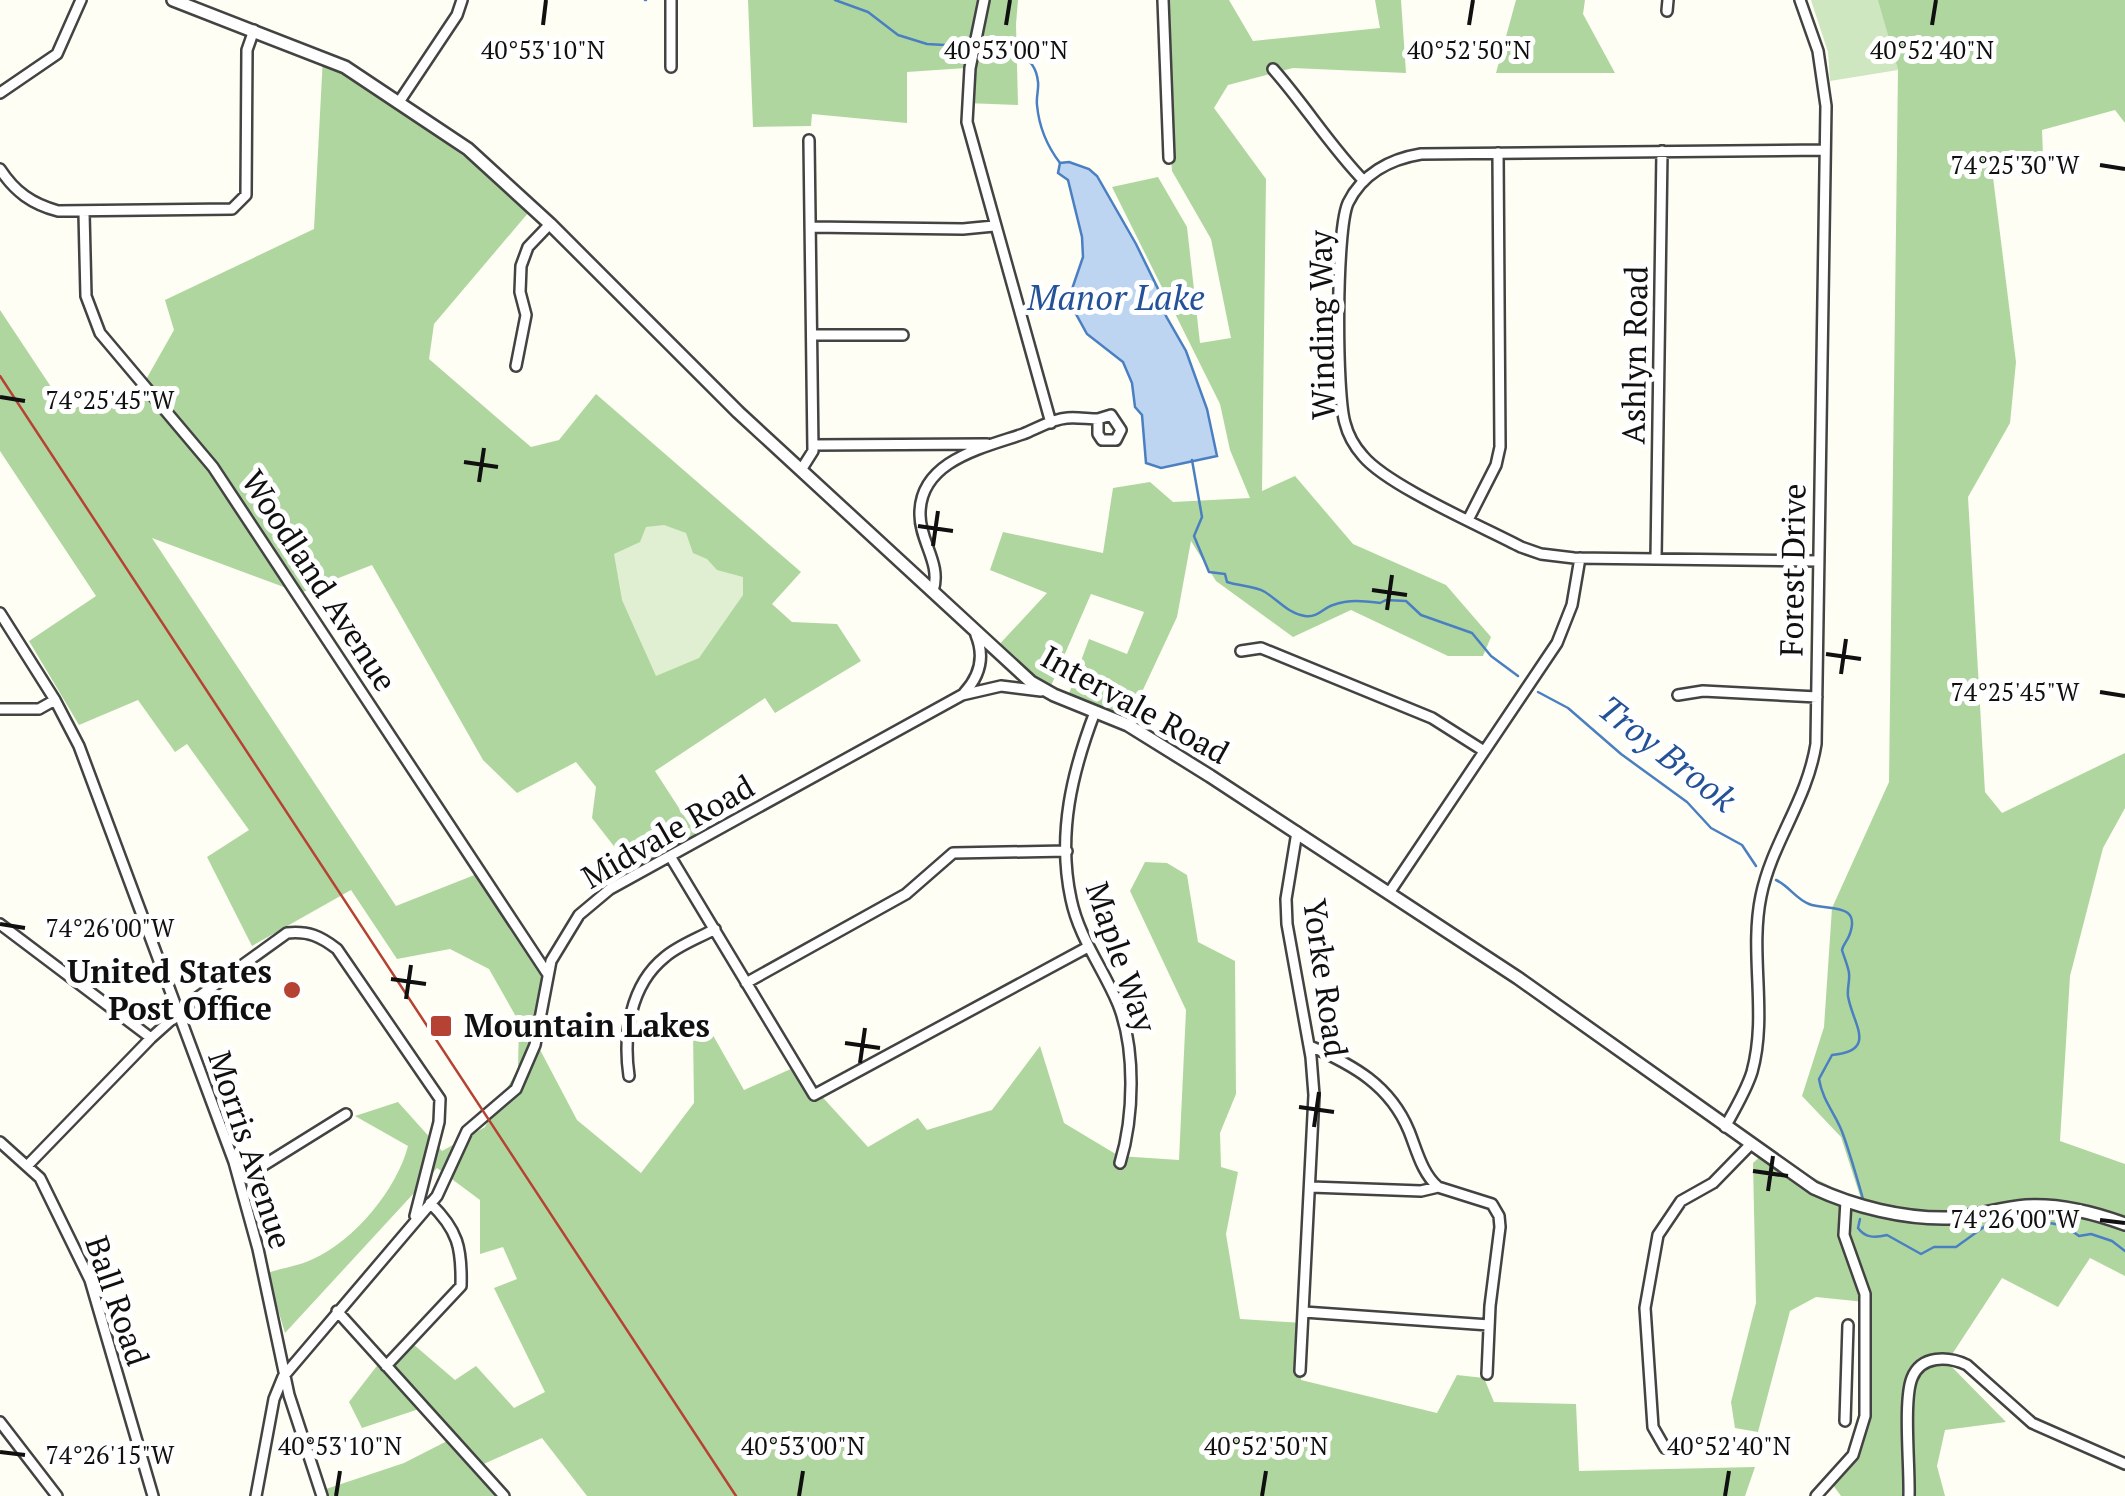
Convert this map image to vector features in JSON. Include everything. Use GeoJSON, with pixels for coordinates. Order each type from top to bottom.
{"type":"FeatureCollection","features":[{"type":"Feature","properties":{"kind":"street"},"geometry":{"type":"LineString","coordinates":[[0,93],[57,54],[81,0]]}},
{"type":"Feature","properties":{"kind":"street","name":"Intervale Road"},"geometry":{"type":"LineString","coordinates":[[173,0],[344,68],[468,149],[550,224],[642,319],[1014,668],[1054,696],[1152,739],[1296,832],[1518,978],[1814,1188],[1846,1201],[1932,1217],[2037,1206],[2097,1215],[2125,1224]]}},
{"type":"Feature","properties":{"kind":"street"},"geometry":{"type":"LineString","coordinates":[[399,102],[457,15],[462,0]]}},
{"type":"Feature","properties":{"kind":"street"},"geometry":{"type":"LineString","coordinates":[[671,0],[671,66]]}},
{"type":"Feature","properties":{"kind":"street"},"geometry":{"type":"LineString","coordinates":[[984,0],[968,81],[967,122],[1051,423]]}},
{"type":"Feature","properties":{"kind":"street"},"geometry":{"type":"LineString","coordinates":[[1163,0],[1169,158]]}},
{"type":"Feature","properties":{"kind":"street","name":"Forest Drive"},"geometry":{"type":"LineString","coordinates":[[1725,1127],[1752,1072],[1759,1030],[1760,901],[1769,868],[1808,784],[1816,744],[1825,150],[1823,79],[1800,0]]}},
{"type":"Feature","properties":{"kind":"street"},"geometry":{"type":"LineString","coordinates":[[0,169],[30,202],[58,212],[225,210],[243,201],[248,182],[246,50],[254,30]]}},
{"type":"Feature","properties":{"kind":"street"},"geometry":{"type":"LineString","coordinates":[[1273,69],[1303,103],[1337,153],[1364,181],[1382,166],[1407,156],[1825,150]]}},
{"type":"Feature","properties":{"kind":"street"},"geometry":{"type":"LineString","coordinates":[[801,470],[813,451],[809,140]]}},
{"type":"Feature","properties":{"kind":"street","name":"Ashlyn Road"},"geometry":{"type":"LineString","coordinates":[[1656,559],[1662,152]]}},
{"type":"Feature","properties":{"kind":"street"},"geometry":{"type":"LineString","coordinates":[[1468,520],[1496,465],[1500,447],[1498,153]]}},
{"type":"Feature","properties":{"kind":"street","name":"Winding Way"},"geometry":{"type":"LineString","coordinates":[[1364,181],[1350,200],[1340,233],[1345,422],[1356,447],[1380,472],[1521,548],[1550,556],[1819,561]]}},
{"type":"Feature","properties":{"kind":"street","name":"Woodland Avenue"},"geometry":{"type":"LineString","coordinates":[[84,213],[86,296],[100,334],[213,466],[547,973]]}},
{"type":"Feature","properties":{"kind":"street"},"geometry":{"type":"LineString","coordinates":[[516,366],[526,315],[520,292],[521,266],[528,247],[550,224]]}},
{"type":"Feature","properties":{"kind":"street"},"geometry":{"type":"LineString","coordinates":[[810,227],[994,226]]}},
{"type":"Feature","properties":{"kind":"street"},"geometry":{"type":"LineString","coordinates":[[812,334],[903,335]]}},
{"type":"Feature","properties":{"kind":"street"},"geometry":{"type":"LineString","coordinates":[[933,591],[934,564],[921,525],[924,492],[945,466],[1064,418],[1098,419]]}},
{"type":"Feature","properties":{"kind":"street"},"geometry":{"type":"LineString","coordinates":[[813,445],[995,444]]}},
{"type":"Feature","properties":{"kind":"street"},"geometry":{"type":"LineString","coordinates":[[1389,893],[1566,624],[1580,558]]}},
{"type":"Feature","properties":{"kind":"street","name":"Morris Avenue"},"geometry":{"type":"LineString","coordinates":[[0,613],[54,700],[86,763],[240,1180],[284,1375],[322,1496]]}},
{"type":"Feature","properties":{"kind":"street"},"geometry":{"type":"LineString","coordinates":[[962,695],[976,680],[979,670],[981,646],[973,629]]}},
{"type":"Feature","properties":{"kind":"street"},"geometry":{"type":"LineString","coordinates":[[1241,651],[1261,648],[1432,718],[1484,752]]}},
{"type":"Feature","properties":{"kind":"street","name":"Midvale Road"},"geometry":{"type":"LineString","coordinates":[[256,1496],[274,1399],[284,1375],[430,1204],[467,1131],[507,1099],[523,1076],[535,1044],[547,973],[567,932],[588,906],[610,889],[962,695],[987,687],[1014,686],[1054,696]]}},
{"type":"Feature","properties":{"kind":"street"},"geometry":{"type":"LineString","coordinates":[[1678,695],[1703,690],[1817,697]]}},
{"type":"Feature","properties":{"kind":"street"},"geometry":{"type":"LineString","coordinates":[[0,709],[39,708],[54,700]]}},
{"type":"Feature","properties":{"kind":"street","name":"Maple Way"},"geometry":{"type":"LineString","coordinates":[[1096,712],[1072,780],[1067,851],[1070,896],[1088,947],[1124,1020],[1129,1074],[1127,1140],[1120,1162]]}},
{"type":"Feature","properties":{"kind":"street","name":"Yorke Road"},"geometry":{"type":"LineString","coordinates":[[1296,832],[1286,899],[1287,924],[1310,1046],[1314,1095],[1300,1371]]}},
{"type":"Feature","properties":{"kind":"street"},"geometry":{"type":"LineString","coordinates":[[746,983],[906,894],[953,853],[1067,851]]}},
{"type":"Feature","properties":{"kind":"street"},"geometry":{"type":"LineString","coordinates":[[670,856],[814,1094],[1088,947]]}},
{"type":"Feature","properties":{"kind":"street"},"geometry":{"type":"LineString","coordinates":[[0,924],[151,1038]]}},
{"type":"Feature","properties":{"kind":"street"},"geometry":{"type":"LineString","coordinates":[[629,1076],[627,1033],[644,985],[665,956],[715,930]]}},
{"type":"Feature","properties":{"kind":"street"},"geometry":{"type":"LineString","coordinates":[[27,1166],[179,1014],[287,934],[303,932],[338,949],[442,1105],[414,1220]]}},
{"type":"Feature","properties":{"kind":"street"},"geometry":{"type":"LineString","coordinates":[[1310,1046],[1348,1062],[1379,1085],[1398,1108],[1426,1174],[1438,1187]]}},
{"type":"Feature","properties":{"kind":"street"},"geometry":{"type":"LineString","coordinates":[[240,1180],[346,1114]]}},
{"type":"Feature","properties":{"kind":"street","name":"Ball Road"},"geometry":{"type":"LineString","coordinates":[[0,1142],[40,1178],[90,1280],[153,1496]]}},
{"type":"Feature","properties":{"kind":"street"},"geometry":{"type":"LineString","coordinates":[[1666,1448],[1653,1428],[1645,1308],[1658,1235],[1680,1202],[1714,1183],[1750,1145]]}},
{"type":"Feature","properties":{"kind":"street"},"geometry":{"type":"LineString","coordinates":[[1311,1187],[1421,1191],[1438,1187],[1488,1202],[1496,1210],[1500,1226],[1487,1374]]}},
{"type":"Feature","properties":{"kind":"street"},"geometry":{"type":"LineString","coordinates":[[1816,1496],[1853,1455],[1864,1416],[1865,1294],[1844,1234],[1846,1201]]}},
{"type":"Feature","properties":{"kind":"street"},"geometry":{"type":"LineString","coordinates":[[386,1366],[460,1286],[462,1256],[449,1222],[430,1204]]}},
{"type":"Feature","properties":{"kind":"street"},"geometry":{"type":"LineString","coordinates":[[337,1311],[504,1496]]}},
{"type":"Feature","properties":{"kind":"street"},"geometry":{"type":"LineString","coordinates":[[1304,1312],[1489,1325]]}},
{"type":"Feature","properties":{"kind":"street"},"geometry":{"type":"LineString","coordinates":[[1846,1421],[1848,1325]]}},
{"type":"Feature","properties":{"kind":"street"},"geometry":{"type":"LineString","coordinates":[[1910,1496],[1911,1382],[1922,1365],[1941,1358],[1966,1365],[2032,1423],[2125,1464]]}},
{"type":"Feature","properties":{"kind":"street"},"geometry":{"type":"LineString","coordinates":[[1848,1388],[1865,1388]]}},
{"type":"Feature","properties":{"kind":"street"},"geometry":{"type":"LineString","coordinates":[[0,1422],[58,1496]]}},
{"type":"Feature","properties":{"kind":"green space"},"geometry":{"type":"Polygon","coordinates":[[[748,0],[1018,0],[1018,105],[965,103],[966,68],[907,72],[907,123],[812,114],[811,126],[753,127],[748,0]]]}},
{"type":"Feature","properties":{"kind":"green space"},"geometry":{"type":"Polygon","coordinates":[[[1160,0],[1229,0],[1253,41],[1380,28],[1375,0],[1401,0],[1406,73],[1293,68],[1228,85],[1214,108],[1266,179],[1262,491],[1295,476],[1353,544],[1446,585],[1491,637],[1483,656],[1448,656],[1351,610],[1293,637],[1216,581],[1191,541],[1177,617],[1127,724],[1067,699],[1089,639],[1127,654],[1144,612],[1091,594],[1050,688],[995,649],[1047,593],[990,570],[1003,532],[1103,553],[1113,488],[1150,482],[1173,502],[1250,498],[1230,450],[1220,404],[1112,187],[1158,177],[1187,227],[1200,343],[1231,338],[1211,239],[1172,171],[1160,0]]]}},
{"type":"Feature","properties":{"kind":"green space"},"geometry":{"type":"Polygon","coordinates":[[[1516,0],[1585,0],[1583,14],[1615,73],[1496,73],[1516,0]]]}},
{"type":"Feature","properties":{"kind":"green space"},"geometry":{"type":"Polygon","coordinates":[[[1811,0],[1879,0],[1898,70],[1830,81],[1828,52],[1811,0]]]}},
{"type":"Feature","properties":{"kind":"green space"},"geometry":{"type":"Polygon","coordinates":[[[1878,0],[2125,0],[2125,123],[2115,110],[2042,130],[2043,156],[1991,161],[2016,362],[2010,423],[1968,497],[1985,792],[2002,813],[2125,753],[2125,808],[2103,848],[2070,976],[2060,1141],[2125,1164],[2125,1276],[2090,1258],[2058,1307],[2002,1278],[1947,1362],[2006,1422],[1945,1430],[1937,1466],[1945,1496],[1841,1496],[1830,1481],[1860,1438],[1865,1302],[1816,1297],[1790,1311],[1758,1432],[1735,1428],[1731,1402],[1756,1303],[1753,1163],[1764,1153],[1862,1202],[1841,1137],[1802,1096],[1824,1027],[1832,908],[1889,782],[1898,70],[1878,0]]]}},
{"type":"Feature","properties":{"kind":"green space"},"geometry":{"type":"Polygon","coordinates":[[[323,56],[534,206],[434,324],[429,359],[531,447],[559,440],[596,394],[801,572],[772,604],[792,622],[837,624],[861,661],[775,713],[765,698],[655,771],[699,839],[634,872],[592,818],[596,787],[576,762],[517,793],[483,760],[372,565],[300,593],[152,538],[396,906],[482,872],[547,968],[537,1044],[577,1120],[641,1173],[694,1103],[693,1031],[706,1023],[744,1090],[795,1067],[868,1147],[918,1118],[927,1130],[992,1110],[1040,1046],[1064,1123],[1119,1156],[1179,1160],[1186,1010],[1130,891],[1145,862],[1167,863],[1187,875],[1198,942],[1235,961],[1236,1094],[1220,1133],[1221,1167],[1238,1172],[1226,1234],[1240,1319],[1304,1323],[1301,1380],[1437,1413],[1457,1375],[1484,1378],[1494,1402],[1576,1404],[1579,1471],[1755,1467],[1745,1496],[587,1496],[542,1438],[479,1466],[504,1496],[322,1496],[320,1491],[404,1463],[453,1438],[425,1407],[362,1428],[349,1402],[383,1358],[391,1366],[413,1344],[455,1380],[476,1366],[514,1408],[545,1392],[494,1288],[517,1279],[503,1247],[480,1254],[480,1200],[437,1168],[285,1333],[267,1273],[308,1261],[344,1240],[372,1212],[394,1179],[408,1146],[355,1116],[398,1102],[442,1151],[485,1127],[518,1069],[519,1022],[489,969],[450,949],[397,959],[351,890],[252,946],[207,857],[249,830],[187,744],[175,752],[138,700],[79,725],[29,641],[96,596],[0,451],[0,310],[67,411],[144,383],[174,330],[165,300],[314,229],[323,56]]]}},
{"type":"Feature","properties":{"kind":"green space"},"geometry":{"type":"Polygon","coordinates":[[[664,525],[686,533],[693,553],[707,559],[717,570],[743,577],[743,595],[699,658],[656,676],[622,600],[614,554],[640,542],[646,527],[664,525]]]}},
{"type":"Feature","properties":{"kind":"water","name":"Manor Lake"},"geometry":{"type":"Polygon","coordinates":[[[1069,162],[1097,176],[1136,244],[1161,295],[1166,316],[1186,351],[1207,409],[1217,456],[1161,468],[1146,463],[1142,415],[1135,407],[1132,383],[1123,362],[1087,334],[1076,314],[1072,289],[1083,257],[1082,237],[1068,180],[1058,173],[1060,163],[1069,162]]]}},
{"type":"Feature","properties":{"kind":"waterway","name":"Troy Brook"},"geometry":{"type":"LineString","coordinates":[[835,0],[868,12],[898,35],[927,44],[962,46]]}},
{"type":"Feature","properties":{"kind":"waterway","name":"Troy Brook"},"geometry":{"type":"LineString","coordinates":[[984,53],[1011,53],[1032,64],[1038,82],[1042,129],[1060,163]]}},
{"type":"Feature","properties":{"kind":"waterway","name":"Troy Brook"},"geometry":{"type":"LineString","coordinates":[[1192,460],[1202,517],[1194,536],[1209,572],[1225,574],[1227,582],[1261,590],[1305,616],[1345,602],[1406,601],[1421,615],[1472,633],[1491,656],[1518,676]]}},
{"type":"Feature","properties":{"kind":"waterway","name":"Troy Brook"},"geometry":{"type":"LineString","coordinates":[[1538,692],[1568,708],[1621,754],[1687,802],[1711,828],[1742,845],[1756,866]]}},
{"type":"Feature","properties":{"kind":"waterway","name":"Troy Brook"},"geometry":{"type":"LineString","coordinates":[[1776,880],[1804,902],[1841,909],[1851,917],[1852,925],[1842,950],[1859,1042],[1855,1048],[1832,1055],[1819,1079],[1844,1137],[1863,1199]]}},
{"type":"Feature","properties":{"kind":"waterway","name":"Troy Brook"},"geometry":{"type":"LineString","coordinates":[[1860,1219],[1858,1228],[1864,1234],[1887,1235],[1921,1254],[1934,1247],[1956,1247],[1988,1224],[2015,1226],[2040,1221],[2065,1226],[2079,1236],[2091,1234],[2112,1241],[2125,1251]]}},
{"type":"Feature","properties":{"kind":"railway"},"geometry":{"type":"LineString","coordinates":[[0,376],[736,1496]]}},
{"type":"Feature","properties":{"kind":"place","name":"United States Post Office"},"geometry":{"type":"Point","coordinates":[292,990]}},
{"type":"Feature","properties":{"kind":"place","name":"Mountain Lakes"},"geometry":{"type":"Point","coordinates":[441,1026]}}]}
